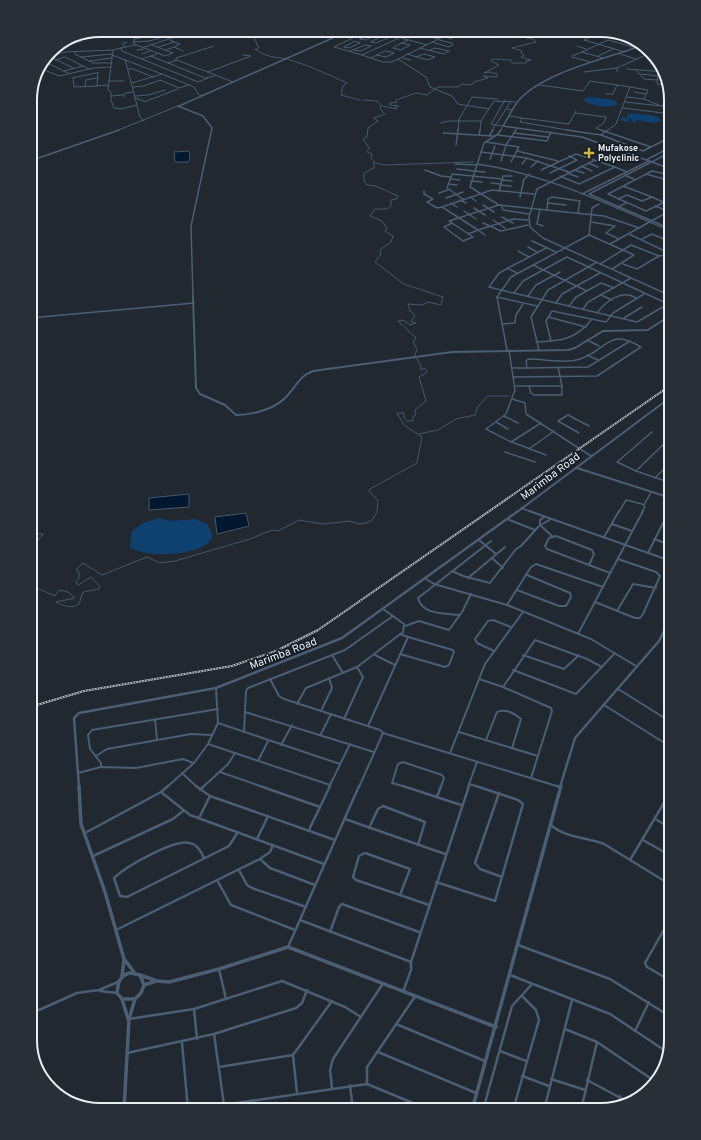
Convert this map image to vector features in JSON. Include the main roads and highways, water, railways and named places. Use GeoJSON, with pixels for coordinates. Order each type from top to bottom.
{"type":"FeatureCollection","features":[{"type":"Feature","properties":{"kind":"waterway"},"geometry":{"type":"LineString","coordinates":[[254,37],[259,48],[255,49],[259,52],[302,64],[347,83],[343,86],[341,95],[360,100]]}},
{"type":"Feature","properties":{"kind":"waterway"},"geometry":{"type":"LineString","coordinates":[[382,106],[397,109],[395,107],[399,106],[390,105],[390,103],[397,102],[396,100],[416,93],[427,95],[438,87],[458,87],[461,84],[472,85],[474,82],[488,78],[483,76],[497,77],[497,74],[490,72],[484,73],[499,65],[491,61],[492,59],[511,60],[512,63],[527,63],[526,61],[531,60],[521,57],[524,55],[521,53],[522,51],[512,48],[536,42],[533,39],[526,38],[528,37]]}},
{"type":"Feature","properties":{"kind":"waterway"},"geometry":{"type":"LineString","coordinates":[[37,589],[55,596],[59,590],[68,592],[75,598],[56,602],[70,607],[79,604],[83,592],[99,589],[100,587],[91,577],[78,585],[76,582],[79,578],[79,572],[76,570],[83,563],[102,575],[147,557],[160,563],[175,561],[250,539],[272,530],[278,531],[299,520],[323,524],[350,521],[359,524],[366,523],[372,520],[377,512],[378,501],[369,491],[370,489],[417,463],[422,437],[404,425],[397,413],[404,413],[404,418],[407,421],[413,421],[413,417],[416,414],[415,410],[426,401],[419,377],[427,372],[426,369],[420,369],[421,367],[415,355],[417,349],[413,342],[416,338],[398,321],[404,320],[410,325],[416,323],[411,322],[415,315],[410,311],[408,304],[422,305],[428,302],[441,305],[443,297],[404,284],[375,262],[381,254],[380,250],[391,242],[393,236],[385,231],[387,228],[382,221],[370,216],[375,209],[387,209],[391,206],[391,200],[397,199],[398,196],[376,186],[367,185],[364,181],[364,173],[374,168],[374,161],[371,158],[372,154],[367,152],[369,148],[363,139],[367,137],[368,128],[378,121],[374,118],[385,114],[380,109],[381,106],[377,101],[363,100]]}},
{"type":"Feature","properties":{"kind":"waterway"},"geometry":{"type":"LineString","coordinates":[[375,163],[384,165],[474,162]]}},
{"type":"Feature","properties":{"kind":"waterway"},"geometry":{"type":"LineString","coordinates":[[419,434],[438,430],[456,419],[475,415],[477,408],[487,396],[509,396]]}},
{"type":"Feature","properties":{"kind":"waterway"},"geometry":{"type":"LineString","coordinates":[[37,533],[43,534],[37,542]]}},
{"type":"Feature","properties":{"kind":"railway"},"geometry":{"type":"LineString","coordinates":[[37,705],[84,691],[232,666],[276,651],[318,630],[664,390]]}},
{"type":"Feature","properties":{"kind":"place","name":"Mufakose Polyclinic"},"geometry":{"type":"Point","coordinates":[589,153]}}]}
